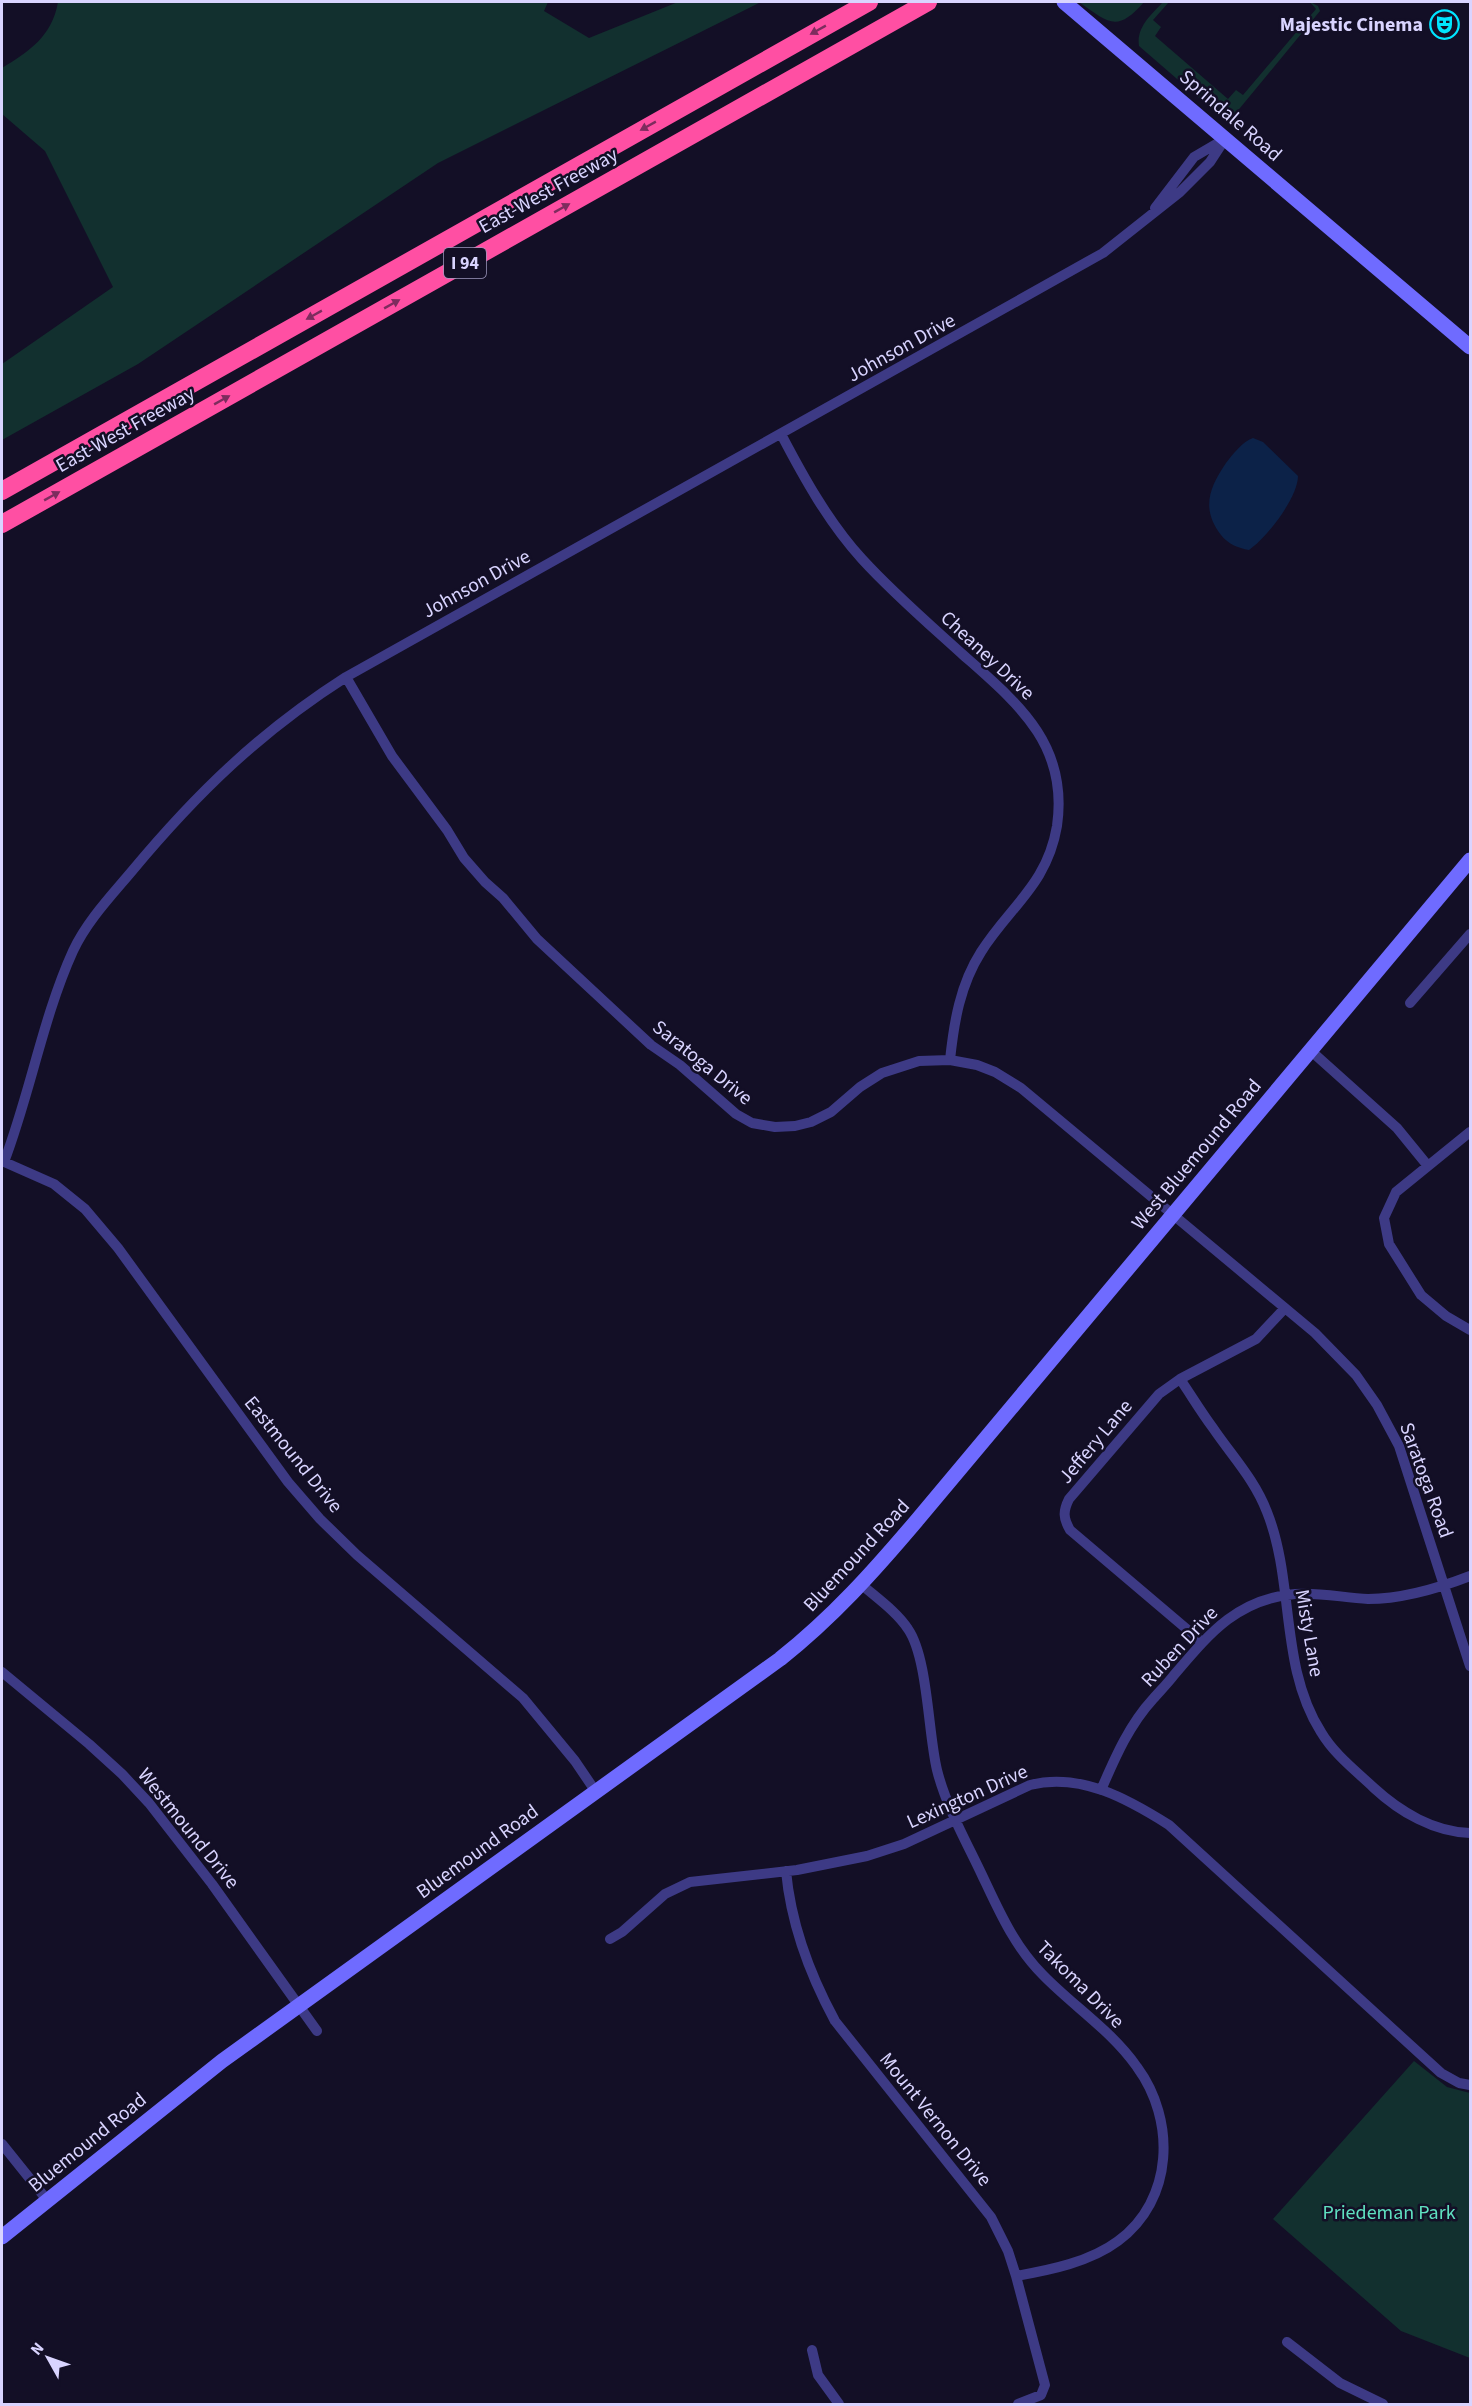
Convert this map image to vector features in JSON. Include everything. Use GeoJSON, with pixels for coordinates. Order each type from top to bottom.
{"type":"FeatureCollection","features":[{"type":"Feature","properties":{"kind":"highway","name":"East-West Freeway"},"geometry":{"type":"LineString","coordinates":[[2,491],[869,2]]}},
{"type":"Feature","properties":{"kind":"highway","name":"East-West Freeway"},"geometry":{"type":"LineString","coordinates":[[2,524],[928,2]]}},
{"type":"Feature","properties":{"kind":"main road","name":"Sprindale Road"},"geometry":{"type":"LineString","coordinates":[[1064,2],[1470,347]]}},
{"type":"Feature","properties":{"kind":"main road","name":"West Bluemound Road"},"geometry":{"type":"LineString","coordinates":[[955,1475],[1470,860]]}},
{"type":"Feature","properties":{"kind":"main road","name":"Bluemound Road"},"geometry":{"type":"LineString","coordinates":[[2,2237],[222,2061],[298,2004],[786,1654],[818,1628],[862,1585],[955,1475]]}},
{"type":"Feature","properties":{"kind":"street","name":"Johnson Drive"},"geometry":{"type":"LineString","coordinates":[[3,1162],[66,968],[90,922],[172,823],[219,775],[283,720],[346,677],[1076,270],[1126,236],[1180,192],[1205,167],[1225,139]]}},
{"type":"Feature","properties":{"kind":"street","name":"Cheaney Drive"},"geometry":{"type":"LineString","coordinates":[[781,434],[818,499],[860,557],[896,594],[1016,702],[1038,731],[1053,768],[1058,813],[1049,855],[1029,893],[991,938],[969,975],[957,1007],[950,1060]]}},
{"type":"Feature","properties":{"kind":"street","name":"Saratoga Drive"},"geometry":{"type":"LineString","coordinates":[[346,677],[392,756],[447,830],[464,858],[485,882],[503,898],[537,939],[651,1045],[680,1065],[736,1114],[752,1123],[775,1127],[811,1122],[831,1112],[860,1086],[882,1073],[919,1062],[950,1060],[987,1069],[1021,1088],[1173,1214]]}},
{"type":"Feature","properties":{"kind":"street"},"geometry":{"type":"LineString","coordinates":[[1410,1003],[1470,934]]}},
{"type":"Feature","properties":{"kind":"street"},"geometry":{"type":"LineString","coordinates":[[1310,1050],[1397,1128],[1428,1167]]}},
{"type":"Feature","properties":{"kind":"street"},"geometry":{"type":"LineString","coordinates":[[1470,1132],[1396,1192],[1384,1218],[1389,1244],[1421,1295],[1446,1316],[1470,1330]]}},
{"type":"Feature","properties":{"kind":"street","name":"Eastmound Drive"},"geometry":{"type":"LineString","coordinates":[[3,1162],[54,1184],[85,1209],[118,1248],[288,1482],[320,1519],[357,1555],[523,1698],[575,1761],[596,1792]]}},
{"type":"Feature","properties":{"kind":"street","name":"Saratoga Road"},"geometry":{"type":"LineString","coordinates":[[1173,1214],[1337,1353],[1377,1405],[1394,1436],[1409,1473],[1470,1666]]}},
{"type":"Feature","properties":{"kind":"street","name":"Jeffery Lane"},"geometry":{"type":"LineString","coordinates":[[1202,1642],[1070,1530],[1064,1515],[1069,1499],[1146,1407],[1170,1385],[1256,1339],[1286,1308]]}},
{"type":"Feature","properties":{"kind":"street","name":"Misty Lane"},"geometry":{"type":"LineString","coordinates":[[1180,1379],[1251,1480],[1273,1527],[1297,1674],[1310,1713],[1329,1744],[1397,1807],[1413,1817],[1436,1826],[1470,1833]]}},
{"type":"Feature","properties":{"kind":"street","name":"Ruben Drive"},"geometry":{"type":"LineString","coordinates":[[1101,1790],[1123,1743],[1138,1719],[1202,1642],[1238,1611],[1285,1595],[1306,1593],[1380,1599],[1411,1594],[1470,1576]]}},
{"type":"Feature","properties":{"kind":"street","name":"Takoma Drive"},"geometry":{"type":"LineString","coordinates":[[862,1585],[904,1623],[917,1648],[938,1770],[956,1819],[1014,1941],[1043,1976],[1120,2047],[1138,2067],[1155,2097],[1163,2131],[1163,2164],[1160,2180],[1147,2212],[1132,2230],[1117,2242],[1089,2257],[1035,2273],[1016,2276]]}},
{"type":"Feature","properties":{"kind":"street","name":"Westmound Drive"},"geometry":{"type":"LineString","coordinates":[[2,1672],[122,1774],[150,1803],[317,2031]]}},
{"type":"Feature","properties":{"kind":"street","name":"Lexington Drive"},"geometry":{"type":"LineString","coordinates":[[610,1939],[622,1932],[657,1900],[677,1887],[690,1882],[839,1863],[875,1854],[904,1844],[1015,1790],[1043,1782],[1078,1784],[1128,1801],[1169,1826],[1441,2073],[1458,2083],[1470,2085]]}},
{"type":"Feature","properties":{"kind":"street","name":"Mount Vernon Drive"},"geometry":{"type":"LineString","coordinates":[[786,1871],[800,1945],[808,1969],[830,2011],[845,2035],[978,2199],[1001,2235],[1016,2276],[1045,2389],[1041,2395],[1018,2404]]}},
{"type":"Feature","properties":{"kind":"street"},"geometry":{"type":"LineString","coordinates":[[2,2145],[47,2200]]}},
{"type":"Feature","properties":{"kind":"street"},"geometry":{"type":"LineString","coordinates":[[1287,2342],[1340,2383],[1362,2396],[1383,2404]]}},
{"type":"Feature","properties":{"kind":"street"},"geometry":{"type":"LineString","coordinates":[[812,2350],[818,2375],[839,2404]]}},
{"type":"Feature","properties":{"kind":"green space"},"geometry":{"type":"Polygon","coordinates":[[[58,2],[548,2],[544,11],[589,38],[678,2],[761,2],[438,163],[138,364],[2,440],[2,364],[113,287],[45,151],[2,114],[2,68],[30,49],[45,33],[51,24],[58,2]]]}},
{"type":"Feature","properties":{"kind":"green space"},"geometry":{"type":"Polygon","coordinates":[[[1079,2],[1144,2],[1127,18],[1113,22],[1079,2]]]}},
{"type":"Feature","properties":{"kind":"green space"},"geometry":{"type":"Polygon","coordinates":[[[1163,2],[1169,2],[1153,20],[1161,27],[1155,36],[1228,99],[1236,90],[1243,95],[1316,9],[1310,2],[1318,6],[1320,11],[1240,108],[1234,114],[1224,117],[1214,111],[1139,46],[1142,27],[1163,2]]]}},
{"type":"Feature","properties":{"kind":"green space","name":"Priedeman Park"},"geometry":{"type":"Polygon","coordinates":[[[1414,2061],[1447,2087],[1470,2093],[1470,2358],[1401,2331],[1273,2219],[1414,2061]]]}},
{"type":"Feature","properties":{"kind":"water"},"geometry":{"type":"Polygon","coordinates":[[[1253,438],[1263,442],[1298,476],[1293,495],[1280,516],[1249,550],[1234,545],[1224,538],[1215,525],[1209,507],[1212,490],[1220,472],[1238,449],[1253,438]]]}},
{"type":"Feature","properties":{"kind":"place","name":"Majestic Cinema"},"geometry":{"type":"Point","coordinates":[1444,24]}}]}
